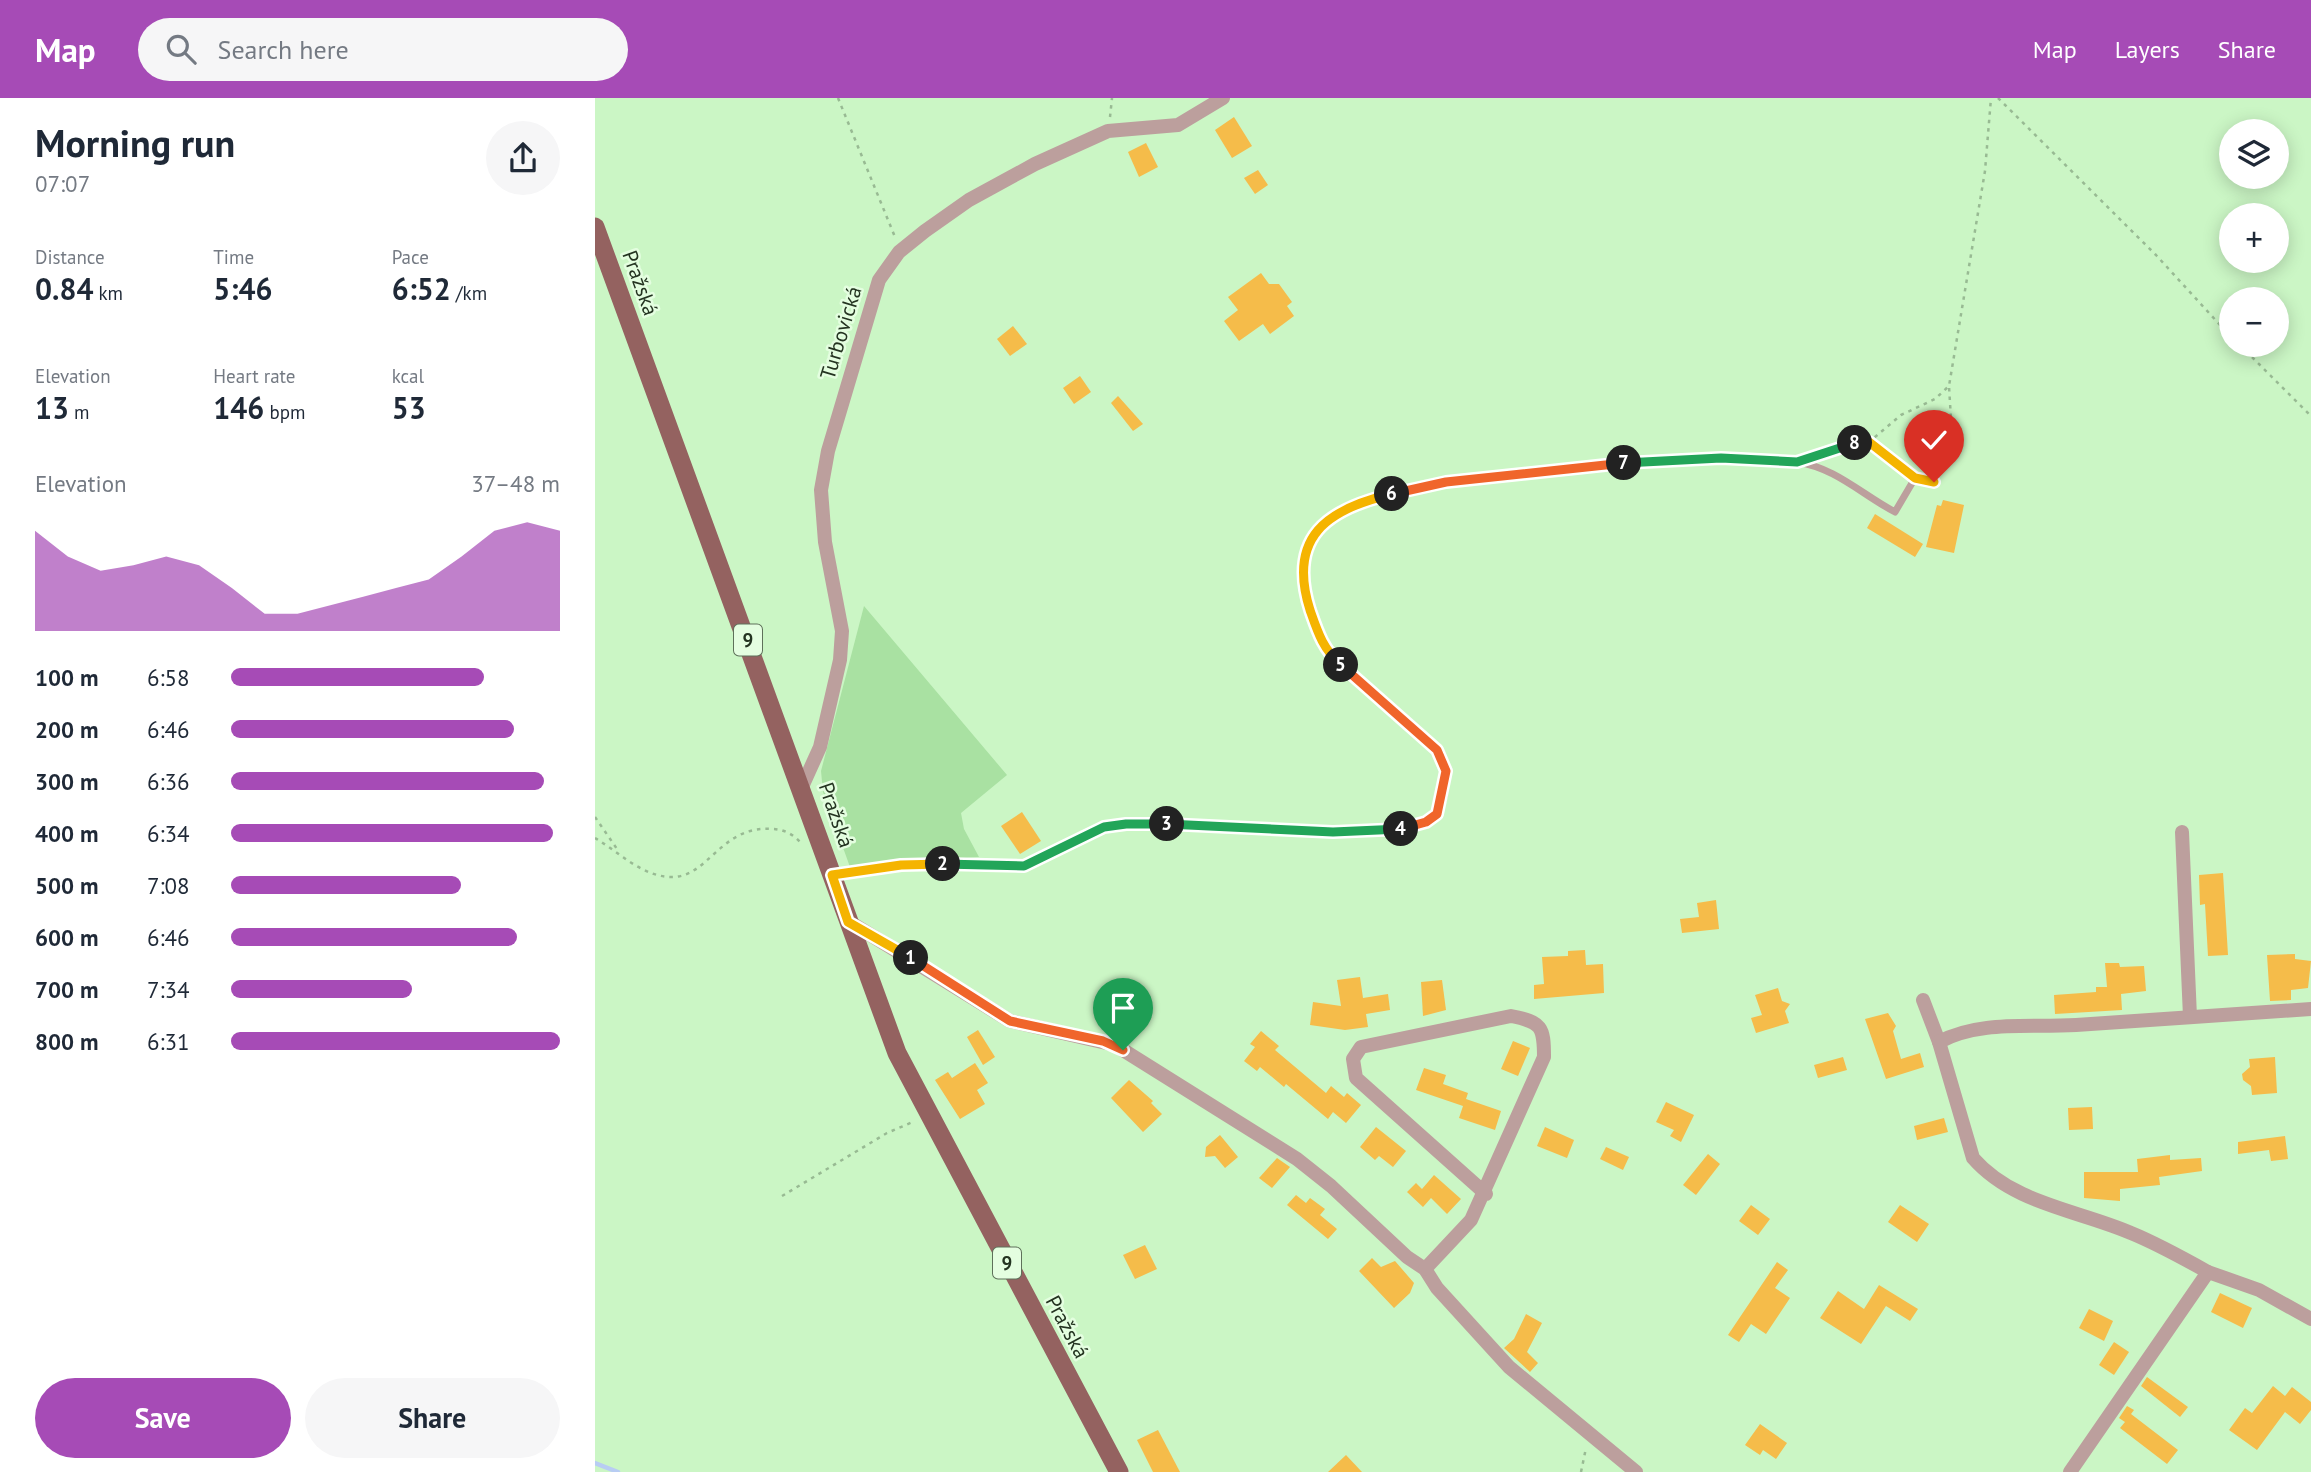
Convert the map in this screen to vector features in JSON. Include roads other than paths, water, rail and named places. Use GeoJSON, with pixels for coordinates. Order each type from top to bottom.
{"type":"FeatureCollection","features":[{"type":"Feature","properties":{"kind":"main road","name":"Pražská"},"geometry":{"type":"LineString","coordinates":[[595,227],[802,786],[848,922],[897,1053],[927,1115],[1119,1472]]}},
{"type":"Feature","properties":{"kind":"street","name":"Turbovická"},"geometry":{"type":"LineString","coordinates":[[802,786],[820,747],[840,660],[841,620],[822,520],[821,490],[828,451],[879,280],[899,252],[969,200],[1079,143],[1108,131],[1178,125],[1223,98]]}},
{"type":"Feature","properties":{"kind":"street"},"geometry":{"type":"LineString","coordinates":[[2182,832],[2190,1017]]}},
{"type":"Feature","properties":{"kind":"street"},"geometry":{"type":"LineString","coordinates":[[848,922],[1010,1021],[1103,1041],[1123,1050],[1297,1159],[1331,1186],[1407,1257],[1425,1269],[1437,1288],[1509,1367],[1636,1472]]}},
{"type":"Feature","properties":{"kind":"street"},"geometry":{"type":"LineString","coordinates":[[1923,1000],[1939,1042],[1973,1158],[1985,1172],[2019,1194],[2130,1232],[2208,1272],[2259,1290],[2311,1319]]}},
{"type":"Feature","properties":{"kind":"street"},"geometry":{"type":"LineString","coordinates":[[1939,1042],[1958,1032],[1982,1028],[2072,1026],[2311,1009]]}},
{"type":"Feature","properties":{"kind":"street"},"geometry":{"type":"LineString","coordinates":[[1425,1269],[1471,1220],[1486,1194],[1544,1057],[1544,1034],[1533,1020],[1511,1016],[1361,1046],[1353,1059],[1356,1078],[1486,1194]]}},
{"type":"Feature","properties":{"kind":"street"},"geometry":{"type":"LineString","coordinates":[[2070,1472],[2208,1272]]}},
{"type":"Feature","properties":{"kind":"lane"},"geometry":{"type":"LineString","coordinates":[[832,875],[901,865],[1024,866],[1077,838],[1104,827],[1126,824],[1346,832],[1382,831],[1426,822],[1437,814],[1445,788],[1446,771],[1437,750],[1329,654],[1317,632],[1302,575],[1306,555],[1315,532],[1342,509],[1446,482],[1635,462],[1721,458],[1797,462],[1833,471],[1895,512],[1915,478]]}},
{"type":"Feature","properties":{"kind":"waterway"},"geometry":{"type":"LineString","coordinates":[[595,1463],[618,1472]]}}]}
